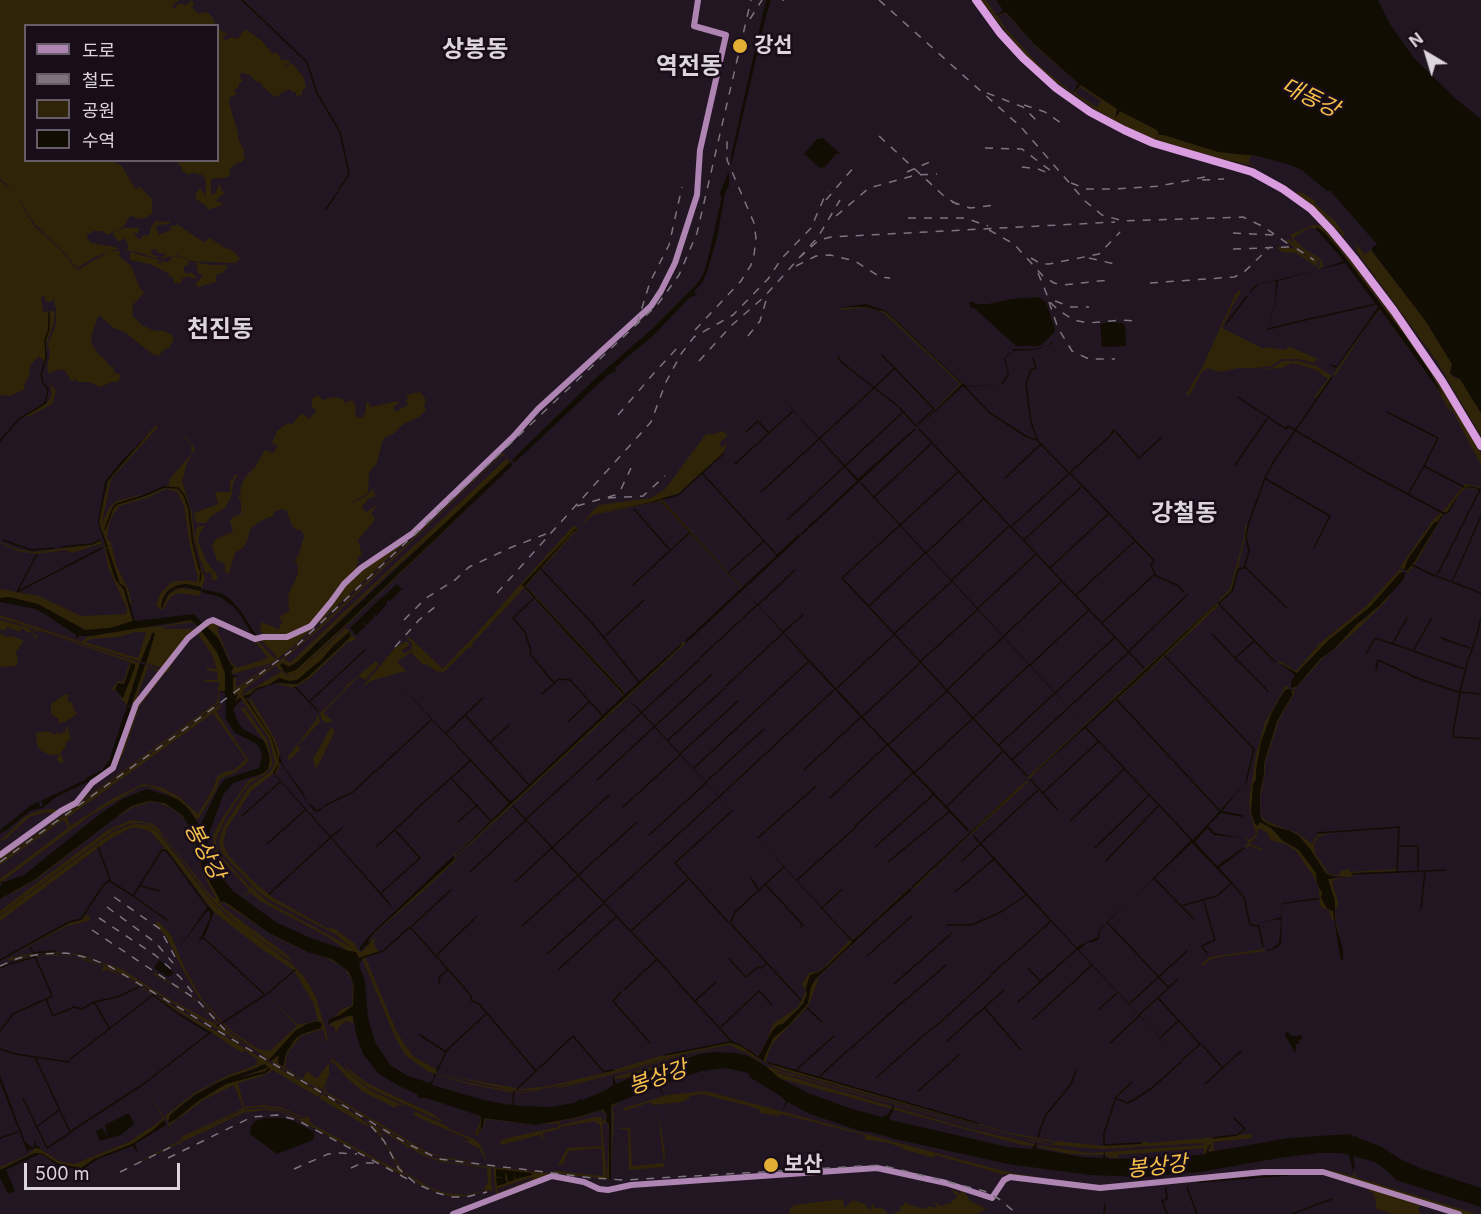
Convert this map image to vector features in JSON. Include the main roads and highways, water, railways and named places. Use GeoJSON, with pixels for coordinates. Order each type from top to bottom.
{"type":"FeatureCollection","features":[{"type":"Feature","properties":{"kind":"highway"},"geometry":{"type":"LineString","coordinates":[[976,0],[1000,33],[1023,58],[1056,88],[1090,112],[1153,142],[1252,172],[1283,189],[1311,209],[1354,258],[1394,311],[1442,381],[1481,446]]}},
{"type":"Feature","properties":{"kind":"main road"},"geometry":{"type":"LineString","coordinates":[[0,855],[61,811],[76,803],[92,783],[113,768],[136,704],[184,641],[210,621],[218,621],[257,639],[287,637],[311,626],[344,584],[359,570],[413,532],[541,406],[651,306],[675,263],[697,195],[700,150],[726,34],[694,26],[698,0]]}},
{"type":"Feature","properties":{"kind":"main road"},"geometry":{"type":"LineString","coordinates":[[453,1214],[547,1177],[573,1179],[608,1190],[631,1185],[877,1168],[993,1198],[1004,1180],[1010,1177],[1103,1188],[1263,1172],[1318,1172],[1333,1174],[1459,1214]]}},
{"type":"Feature","properties":{"kind":"water"},"geometry":{"type":"Polygon","coordinates":[[[766,0],[771,0],[731,166],[731,156],[766,0]]]}},
{"type":"Feature","properties":{"kind":"water","name":"대동강"},"geometry":{"type":"Polygon","coordinates":[[[996,0],[1378,0],[1390,24],[1414,58],[1455,98],[1481,119],[1481,413],[1460,379],[1450,374],[1452,364],[1425,320],[1372,251],[1377,244],[1330,191],[1327,191],[1302,170],[1287,164],[1257,156],[1218,152],[1159,135],[1157,130],[1120,111],[1115,118],[1117,109],[1081,85],[1073,93],[1078,83],[1033,43],[1006,12],[997,16],[1003,10],[996,0]]]}},
{"type":"Feature","properties":{"kind":"water"},"geometry":{"type":"Polygon","coordinates":[[[823,138],[841,154],[837,153],[825,167],[820,168],[804,154],[817,139],[823,138]]]}},
{"type":"Feature","properties":{"kind":"water"},"geometry":{"type":"Polygon","coordinates":[[[729,171],[729,185],[725,193],[717,238],[702,283],[699,281],[705,270],[713,237],[722,196],[719,195],[729,171]]]}},
{"type":"Feature","properties":{"kind":"water"},"geometry":{"type":"Polygon","coordinates":[[[1317,227],[1338,248],[1406,337],[1443,396],[1380,309],[1332,374],[1336,368],[1329,364],[1337,366],[1378,307],[1345,263],[1318,270],[1344,261],[1316,229],[1317,227]]]}},
{"type":"Feature","properties":{"kind":"water"},"geometry":{"type":"Polygon","coordinates":[[[1316,270],[1278,281],[1275,305],[1264,341],[1275,303],[1276,281],[1257,285],[1316,270]]]}},
{"type":"Feature","properties":{"kind":"water"},"geometry":{"type":"Polygon","coordinates":[[[691,290],[697,295],[690,297],[652,337],[615,368],[616,371],[608,375],[514,463],[512,460],[691,290]]]}},
{"type":"Feature","properties":{"kind":"water"},"geometry":{"type":"Polygon","coordinates":[[[1039,297],[1046,302],[1055,329],[1055,332],[1040,346],[1016,346],[974,308],[971,308],[969,303],[973,301],[976,304],[988,304],[1039,297]]]}},
{"type":"Feature","properties":{"kind":"water"},"geometry":{"type":"Polygon","coordinates":[[[866,304],[886,311],[967,386],[1000,385],[1008,374],[1004,358],[1013,351],[1005,358],[1009,374],[1006,380],[1001,385],[962,387],[917,428],[962,384],[886,312],[865,307],[843,307],[866,304]]]}},
{"type":"Feature","properties":{"kind":"water"},"geometry":{"type":"Polygon","coordinates":[[[1109,322],[1125,325],[1126,346],[1102,347],[1100,324],[1109,322]]]}},
{"type":"Feature","properties":{"kind":"water"},"geometry":{"type":"Polygon","coordinates":[[[1047,346],[1032,350],[1013,351],[1012,349],[1047,346]]]}},
{"type":"Feature","properties":{"kind":"water"},"geometry":{"type":"Polygon","coordinates":[[[779,395],[858,479],[916,429],[802,535],[800,534],[857,481],[779,395]]]}},
{"type":"Feature","properties":{"kind":"water"},"geometry":{"type":"Polygon","coordinates":[[[149,433],[107,482],[99,523],[108,547],[106,548],[98,522],[105,482],[149,433]]]}},
{"type":"Feature","properties":{"kind":"water"},"geometry":{"type":"Polygon","coordinates":[[[510,462],[513,465],[343,627],[296,670],[287,673],[284,671],[280,665],[282,663],[289,667],[297,662],[510,462]]]}},
{"type":"Feature","properties":{"kind":"water"},"geometry":{"type":"Polygon","coordinates":[[[860,483],[1053,690],[1084,724],[860,483]]]}},
{"type":"Feature","properties":{"kind":"water"},"geometry":{"type":"Polygon","coordinates":[[[1463,488],[1449,512],[1443,515],[1415,561],[1408,570],[1404,570],[1408,559],[1434,523],[1444,512],[1447,512],[1463,488]]]}},
{"type":"Feature","properties":{"kind":"water"},"geometry":{"type":"Polygon","coordinates":[[[660,499],[741,587],[660,500],[655,502],[592,514],[660,499]]]}},
{"type":"Feature","properties":{"kind":"water"},"geometry":{"type":"Polygon","coordinates":[[[575,529],[578,529],[525,586],[623,691],[624,695],[522,585],[575,529]]]}},
{"type":"Feature","properties":{"kind":"water"},"geometry":{"type":"Polygon","coordinates":[[[799,534],[800,537],[686,643],[685,641],[799,534]]]}},
{"type":"Feature","properties":{"kind":"water"},"geometry":{"type":"Polygon","coordinates":[[[108,548],[120,584],[125,586],[135,621],[194,614],[204,625],[200,628],[191,620],[79,636],[77,639],[76,635],[35,609],[0,602],[0,598],[9,597],[38,604],[85,630],[110,628],[133,621],[124,590],[115,579],[106,549],[108,548]]]}},
{"type":"Feature","properties":{"kind":"water"},"geometry":{"type":"Polygon","coordinates":[[[1405,572],[1404,579],[1380,605],[1356,625],[1335,648],[1320,659],[1297,686],[1291,688],[1291,681],[1295,675],[1279,663],[1297,673],[1329,640],[1371,606],[1400,573],[1405,572]]]}},
{"type":"Feature","properties":{"kind":"water"},"geometry":{"type":"Polygon","coordinates":[[[186,584],[201,587],[201,591],[185,587],[175,589],[167,596],[161,607],[163,598],[169,590],[186,584]]]}},
{"type":"Feature","properties":{"kind":"water"},"geometry":{"type":"Polygon","coordinates":[[[397,584],[402,589],[390,601],[384,596],[397,584]]]}},
{"type":"Feature","properties":{"kind":"water"},"geometry":{"type":"Polygon","coordinates":[[[203,589],[223,594],[229,598],[240,610],[258,638],[253,636],[241,616],[226,598],[203,591],[203,589]]]}},
{"type":"Feature","properties":{"kind":"water"},"geometry":{"type":"Polygon","coordinates":[[[744,590],[969,830],[968,832],[809,662],[744,590]]]}},
{"type":"Feature","properties":{"kind":"water"},"geometry":{"type":"Polygon","coordinates":[[[383,596],[387,604],[376,616],[370,610],[375,616],[367,625],[360,620],[366,626],[356,635],[350,628],[383,596]]]}},
{"type":"Feature","properties":{"kind":"water"},"geometry":{"type":"Polygon","coordinates":[[[1217,603],[1086,727],[1193,840],[1246,782],[1222,811],[1243,815],[1243,817],[1221,813],[1208,826],[1215,833],[1243,838],[1214,835],[1207,828],[1195,842],[1217,866],[1244,847],[1219,868],[1239,892],[1192,843],[1137,895],[1191,840],[1085,728],[1029,778],[1217,603]]]}},
{"type":"Feature","properties":{"kind":"water","name":"봉상강"},"geometry":{"type":"Polygon","coordinates":[[[205,625],[218,638],[231,666],[234,666],[232,675],[238,676],[233,678],[234,696],[238,694],[235,702],[239,698],[242,699],[233,709],[238,722],[243,729],[263,740],[270,760],[268,769],[264,773],[233,783],[223,795],[207,839],[213,862],[233,891],[277,923],[311,938],[356,952],[362,959],[359,965],[365,981],[368,1018],[375,1042],[390,1065],[408,1076],[430,1083],[434,1078],[432,1085],[484,1100],[510,1105],[513,1102],[514,1105],[549,1107],[574,1103],[606,1090],[613,1085],[613,1074],[616,1084],[700,1054],[736,1053],[749,1056],[779,1078],[808,1093],[852,1109],[882,1117],[888,1114],[894,1104],[889,1118],[891,1120],[1008,1147],[1032,1149],[1037,1141],[1038,1149],[1082,1157],[1103,1158],[1105,1150],[1105,1157],[1111,1159],[1177,1157],[1206,1154],[1211,1143],[1209,1152],[1289,1138],[1351,1134],[1352,1137],[1356,1136],[1380,1146],[1420,1168],[1481,1188],[1481,1207],[1396,1180],[1375,1162],[1353,1156],[1355,1167],[1353,1171],[1349,1155],[1340,1153],[1319,1153],[1200,1172],[1141,1177],[1090,1175],[1008,1164],[860,1131],[810,1114],[788,1102],[781,1111],[786,1102],[782,1097],[751,1078],[748,1073],[726,1068],[702,1071],[661,1085],[663,1097],[659,1087],[656,1087],[611,1105],[611,1179],[609,1179],[609,1125],[603,1109],[578,1117],[536,1125],[484,1118],[483,1126],[476,1135],[481,1126],[481,1116],[426,1098],[419,1098],[417,1094],[379,1074],[363,1054],[353,1016],[347,1016],[328,1024],[329,1019],[353,1006],[354,985],[349,972],[332,959],[308,952],[269,933],[227,903],[221,901],[218,904],[220,900],[202,868],[193,832],[181,814],[165,803],[149,801],[131,806],[34,880],[0,899],[0,887],[4,882],[24,875],[122,799],[147,789],[172,797],[187,807],[200,826],[225,779],[259,768],[262,757],[259,747],[235,733],[226,720],[225,693],[219,691],[225,691],[225,673],[217,652],[200,629],[205,625]]]}},
{"type":"Feature","properties":{"kind":"water"},"geometry":{"type":"Polygon","coordinates":[[[153,632],[155,634],[146,663],[141,662],[141,660],[153,632]]]}},
{"type":"Feature","properties":{"kind":"water"},"geometry":{"type":"Polygon","coordinates":[[[349,632],[351,636],[298,684],[277,683],[256,690],[245,698],[271,736],[279,762],[279,754],[284,767],[307,801],[317,810],[324,807],[318,812],[313,810],[280,762],[275,774],[393,909],[273,773],[279,763],[271,737],[243,696],[279,678],[289,681],[297,680],[349,632]]]}},
{"type":"Feature","properties":{"kind":"water"},"geometry":{"type":"Polygon","coordinates":[[[682,645],[455,856],[509,803],[389,673],[510,801],[624,695],[682,645]]]}},
{"type":"Feature","properties":{"kind":"water"},"geometry":{"type":"Polygon","coordinates":[[[131,663],[135,664],[135,667],[123,698],[115,689],[118,683],[124,684],[131,663]]]}},
{"type":"Feature","properties":{"kind":"water"},"geometry":{"type":"Polygon","coordinates":[[[140,663],[145,665],[131,706],[127,705],[140,663]]]}},
{"type":"Feature","properties":{"kind":"water"},"geometry":{"type":"Polygon","coordinates":[[[1286,689],[1291,689],[1292,695],[1277,721],[1264,763],[1260,815],[1262,820],[1269,825],[1299,836],[1326,874],[1335,877],[1347,876],[1328,879],[1335,902],[1335,921],[1343,950],[1343,961],[1340,957],[1333,911],[1327,908],[1321,898],[1322,893],[1317,883],[1316,873],[1299,850],[1282,840],[1271,828],[1260,822],[1258,826],[1255,824],[1251,812],[1253,784],[1256,779],[1261,742],[1272,712],[1286,689]]]}},
{"type":"Feature","properties":{"kind":"water"},"geometry":{"type":"Polygon","coordinates":[[[627,698],[642,712],[742,822],[693,769],[627,698]]]}},
{"type":"Feature","properties":{"kind":"water"},"geometry":{"type":"Polygon","coordinates":[[[127,706],[131,708],[111,764],[107,770],[85,782],[86,778],[102,770],[109,761],[127,706]]]}},
{"type":"Feature","properties":{"kind":"water"},"geometry":{"type":"Polygon","coordinates":[[[1028,779],[913,888],[911,887],[1001,804],[1028,779]]]}},
{"type":"Feature","properties":{"kind":"water"},"geometry":{"type":"Polygon","coordinates":[[[55,794],[56,797],[43,808],[30,811],[4,832],[3,830],[29,807],[38,801],[41,807],[43,806],[41,801],[55,794]]]}},
{"type":"Feature","properties":{"kind":"water"},"geometry":{"type":"Polygon","coordinates":[[[743,822],[852,940],[910,888],[912,890],[815,979],[808,1003],[789,1025],[773,1038],[763,1061],[758,1057],[773,1030],[783,1024],[803,1004],[810,975],[827,966],[852,942],[743,822]]]}},
{"type":"Feature","properties":{"kind":"water"},"geometry":{"type":"Polygon","coordinates":[[[973,834],[1076,947],[1098,937],[1099,930],[1135,894],[1100,930],[1099,939],[1088,942],[1079,950],[1182,1061],[1026,895],[973,834]]]}},
{"type":"Feature","properties":{"kind":"water"},"geometry":{"type":"Polygon","coordinates":[[[453,856],[455,858],[453,861],[374,933],[368,941],[369,944],[360,952],[360,947],[367,938],[453,856]]]}},
{"type":"Feature","properties":{"kind":"water"},"geometry":{"type":"Polygon","coordinates":[[[1320,899],[1282,904],[1281,943],[1277,948],[1267,951],[1279,943],[1281,921],[1278,919],[1260,923],[1281,917],[1282,903],[1320,899]]]}},
{"type":"Feature","properties":{"kind":"water"},"geometry":{"type":"Polygon","coordinates":[[[209,907],[214,912],[205,935],[198,943],[210,918],[210,911],[206,912],[177,951],[205,910],[209,907]]]}},
{"type":"Feature","properties":{"kind":"water"},"geometry":{"type":"Polygon","coordinates":[[[159,960],[174,973],[168,977],[154,968],[159,960]]]}},
{"type":"Feature","properties":{"kind":"water"},"geometry":{"type":"Polygon","coordinates":[[[318,1021],[322,1024],[321,1028],[296,1038],[286,1053],[283,1067],[278,1063],[279,1055],[269,1060],[295,1031],[318,1021]]]}},
{"type":"Feature","properties":{"kind":"water"},"geometry":{"type":"Polygon","coordinates":[[[1288,1032],[1292,1036],[1301,1035],[1303,1038],[1298,1041],[1299,1044],[1296,1044],[1295,1053],[1285,1035],[1288,1032]]]}},
{"type":"Feature","properties":{"kind":"water"},"geometry":{"type":"Polygon","coordinates":[[[261,1064],[260,1067],[265,1064],[268,1067],[234,1079],[271,1069],[266,1073],[226,1084],[168,1123],[170,1115],[195,1095],[227,1078],[258,1068],[261,1064]]]}},
{"type":"Feature","properties":{"kind":"water"},"geometry":{"type":"Polygon","coordinates":[[[0,1075],[25,1142],[33,1148],[35,1140],[36,1145],[41,1148],[37,1149],[37,1147],[27,1151],[0,1082],[0,1075]]]}},
{"type":"Feature","properties":{"kind":"water"},"geometry":{"type":"Polygon","coordinates":[[[129,1113],[133,1125],[121,1135],[100,1141],[96,1131],[102,1128],[108,1137],[105,1125],[129,1113]]]}},
{"type":"Feature","properties":{"kind":"water"},"geometry":{"type":"Polygon","coordinates":[[[265,1118],[294,1121],[314,1132],[314,1138],[277,1154],[250,1134],[251,1126],[255,1121],[265,1118]]]}},
{"type":"Feature","properties":{"kind":"water"},"geometry":{"type":"Polygon","coordinates":[[[164,1120],[166,1125],[135,1144],[139,1155],[133,1146],[98,1159],[82,1170],[62,1166],[48,1184],[58,1166],[39,1154],[6,1170],[15,1191],[8,1194],[0,1178],[0,1170],[35,1153],[43,1154],[59,1164],[81,1168],[94,1159],[132,1144],[164,1120]]]}},
{"type":"Feature","properties":{"kind":"water"},"geometry":{"type":"Polygon","coordinates":[[[496,1169],[514,1171],[514,1180],[508,1182],[506,1171],[507,1183],[497,1186],[496,1178],[503,1177],[496,1177],[496,1169]]]}},
{"type":"Feature","properties":{"kind":"water"},"geometry":{"type":"Polygon","coordinates":[[[514,1171],[532,1173],[532,1175],[515,1179],[514,1171]]]}},
{"type":"Feature","properties":{"kind":"waterway"},"geometry":{"type":"LineString","coordinates":[[242,0],[307,62],[317,93],[340,132],[348,169]]}},
{"type":"Feature","properties":{"kind":"waterway"},"geometry":{"type":"LineString","coordinates":[[339,189],[349,171]]}},
{"type":"Feature","properties":{"kind":"waterway"},"geometry":{"type":"LineString","coordinates":[[326,209],[335,196]]}},
{"type":"Feature","properties":{"kind":"waterway"},"geometry":{"type":"LineString","coordinates":[[691,293],[702,280]]}},
{"type":"Feature","properties":{"kind":"waterway"},"geometry":{"type":"LineString","coordinates":[[1250,292],[1257,285]]}},
{"type":"Feature","properties":{"kind":"waterway"},"geometry":{"type":"LineString","coordinates":[[1226,324],[1247,296]]}},
{"type":"Feature","properties":{"kind":"waterway"},"geometry":{"type":"LineString","coordinates":[[1319,317],[1376,304]]}},
{"type":"Feature","properties":{"kind":"waterway"},"geometry":{"type":"LineString","coordinates":[[0,441],[19,419],[46,401],[48,389],[43,383],[41,374],[46,358],[45,340],[49,329],[49,313]]}},
{"type":"Feature","properties":{"kind":"waterway"},"geometry":{"type":"LineString","coordinates":[[1268,329],[1317,317]]}},
{"type":"Feature","properties":{"kind":"waterway"},"geometry":{"type":"LineString","coordinates":[[838,357],[841,362],[899,407],[916,426],[934,409],[882,355]]}},
{"type":"Feature","properties":{"kind":"waterway"},"geometry":{"type":"LineString","coordinates":[[1033,358],[1036,368],[1031,370],[1026,384],[1031,422],[1037,439]]}},
{"type":"Feature","properties":{"kind":"waterway"},"geometry":{"type":"LineString","coordinates":[[874,388],[894,369]]}},
{"type":"Feature","properties":{"kind":"waterway"},"geometry":{"type":"LineString","coordinates":[[1248,525],[1265,478],[1274,461],[1332,377]]}},
{"type":"Feature","properties":{"kind":"waterway"},"geometry":{"type":"LineString","coordinates":[[965,387],[990,413],[1027,437],[1037,440],[1068,472]]}},
{"type":"Feature","properties":{"kind":"waterway"},"geometry":{"type":"LineString","coordinates":[[819,439],[873,389]]}},
{"type":"Feature","properties":{"kind":"waterway"},"geometry":{"type":"LineString","coordinates":[[1238,397],[1286,429],[1288,426],[1356,466]]}},
{"type":"Feature","properties":{"kind":"waterway"},"geometry":{"type":"LineString","coordinates":[[735,464],[793,411]]}},
{"type":"Feature","properties":{"kind":"waterway"},"geometry":{"type":"LineString","coordinates":[[1387,412],[1438,438],[1424,466]]}},
{"type":"Feature","properties":{"kind":"waterway"},"geometry":{"type":"LineString","coordinates":[[845,466],[902,413]]}},
{"type":"Feature","properties":{"kind":"waterway"},"geometry":{"type":"LineString","coordinates":[[1235,465],[1267,419]]}},
{"type":"Feature","properties":{"kind":"waterway"},"geometry":{"type":"LineString","coordinates":[[746,432],[758,421],[769,433]]}},
{"type":"Feature","properties":{"kind":"waterway"},"geometry":{"type":"LineString","coordinates":[[919,429],[1010,526]]}},
{"type":"Feature","properties":{"kind":"waterway"},"geometry":{"type":"LineString","coordinates":[[1114,430],[1011,527],[1144,668]]}},
{"type":"Feature","properties":{"kind":"waterway"},"geometry":{"type":"LineString","coordinates":[[1115,431],[1139,458],[1161,438]]}},
{"type":"Feature","properties":{"kind":"waterway"},"geometry":{"type":"LineString","coordinates":[[761,492],[819,439]]}},
{"type":"Feature","properties":{"kind":"waterway"},"geometry":{"type":"LineString","coordinates":[[874,497],[931,444]]}},
{"type":"Feature","properties":{"kind":"waterway"},"geometry":{"type":"LineString","coordinates":[[1005,478],[1041,444]]}},
{"type":"Feature","properties":{"kind":"waterway"},"geometry":{"type":"LineString","coordinates":[[662,499],[678,495],[723,454]]}},
{"type":"Feature","properties":{"kind":"waterway"},"geometry":{"type":"LineString","coordinates":[[1409,493],[1424,466],[1464,487]]}},
{"type":"Feature","properties":{"kind":"waterway"},"geometry":{"type":"LineString","coordinates":[[787,520],[844,467]]}},
{"type":"Feature","properties":{"kind":"waterway"},"geometry":{"type":"LineString","coordinates":[[1357,467],[1443,513]]}},
{"type":"Feature","properties":{"kind":"waterway"},"geometry":{"type":"LineString","coordinates":[[900,525],[958,472]]}},
{"type":"Feature","properties":{"kind":"waterway"},"geometry":{"type":"LineString","coordinates":[[702,473],[777,555]]}},
{"type":"Feature","properties":{"kind":"waterway"},"geometry":{"type":"LineString","coordinates":[[1070,473],[1152,558],[1154,561],[1151,565],[1156,576],[1177,585],[1183,591]]}},
{"type":"Feature","properties":{"kind":"waterway"},"geometry":{"type":"LineString","coordinates":[[1266,479],[1330,516],[1314,548]]}},
{"type":"Feature","properties":{"kind":"waterway"},"geometry":{"type":"LineString","coordinates":[[105,529],[113,508],[117,504],[164,487],[178,488],[184,495],[189,508],[193,543],[200,570]]}},
{"type":"Feature","properties":{"kind":"waterway"},"geometry":{"type":"LineString","coordinates":[[1024,540],[1081,487]]}},
{"type":"Feature","properties":{"kind":"waterway"},"geometry":{"type":"LineString","coordinates":[[1437,575],[1480,490]]}},
{"type":"Feature","properties":{"kind":"waterway"},"geometry":{"type":"LineString","coordinates":[[926,553],[983,499]]}},
{"type":"Feature","properties":{"kind":"waterway"},"geometry":{"type":"LineString","coordinates":[[634,509],[669,549]]}},
{"type":"Feature","properties":{"kind":"waterway"},"geometry":{"type":"LineString","coordinates":[[1050,568],[1108,514]]}},
{"type":"Feature","properties":{"kind":"waterway"},"geometry":{"type":"LineString","coordinates":[[1453,580],[1481,516]]}},
{"type":"Feature","properties":{"kind":"waterway"},"geometry":{"type":"LineString","coordinates":[[899,526],[842,578],[1027,776]]}},
{"type":"Feature","properties":{"kind":"waterway"},"geometry":{"type":"LineString","coordinates":[[951,581],[1008,527]]}},
{"type":"Feature","properties":{"kind":"waterway"},"geometry":{"type":"LineString","coordinates":[[1219,603],[1232,591],[1238,569],[1244,568],[1249,551],[1246,536],[1248,527]]}},
{"type":"Feature","properties":{"kind":"waterway"},"geometry":{"type":"LineString","coordinates":[[633,585],[689,533]]}},
{"type":"Feature","properties":{"kind":"waterway"},"geometry":{"type":"LineString","coordinates":[[3,540],[31,550],[54,548]]}},
{"type":"Feature","properties":{"kind":"waterway"},"geometry":{"type":"LineString","coordinates":[[61,547],[92,544],[100,540]]}},
{"type":"Feature","properties":{"kind":"waterway"},"geometry":{"type":"LineString","coordinates":[[729,572],[764,541]]}},
{"type":"Feature","properties":{"kind":"waterway"},"geometry":{"type":"LineString","coordinates":[[1076,595],[1135,541]]}},
{"type":"Feature","properties":{"kind":"waterway"},"geometry":{"type":"LineString","coordinates":[[37,554],[17,592],[102,548]]}},
{"type":"Feature","properties":{"kind":"waterway"},"geometry":{"type":"LineString","coordinates":[[869,606],[925,553]]}},
{"type":"Feature","properties":{"kind":"waterway"},"geometry":{"type":"LineString","coordinates":[[977,609],[1035,555]]}},
{"type":"Feature","properties":{"kind":"waterway"},"geometry":{"type":"LineString","coordinates":[[1412,565],[1437,577]]}},
{"type":"Feature","properties":{"kind":"waterway"},"geometry":{"type":"LineString","coordinates":[[1245,567],[1287,608]]}},
{"type":"Feature","properties":{"kind":"waterway"},"geometry":{"type":"LineString","coordinates":[[541,569],[593,624],[639,682]]}},
{"type":"Feature","properties":{"kind":"waterway"},"geometry":{"type":"LineString","coordinates":[[758,605],[795,570]]}},
{"type":"Feature","properties":{"kind":"waterway"},"geometry":{"type":"LineString","coordinates":[[200,581],[201,572]]}},
{"type":"Feature","properties":{"kind":"waterway"},"geometry":{"type":"LineString","coordinates":[[1103,622],[1154,575]]}},
{"type":"Feature","properties":{"kind":"waterway"},"geometry":{"type":"LineString","coordinates":[[1439,577],[1481,593]]}},
{"type":"Feature","properties":{"kind":"waterway"},"geometry":{"type":"LineString","coordinates":[[895,633],[951,582]]}},
{"type":"Feature","properties":{"kind":"waterway"},"geometry":{"type":"LineString","coordinates":[[1003,637],[1061,582]]}},
{"type":"Feature","properties":{"kind":"waterway"},"geometry":{"type":"LineString","coordinates":[[203,591],[222,596],[232,604]]}},
{"type":"Feature","properties":{"kind":"waterway"},"geometry":{"type":"LineString","coordinates":[[1130,650],[1187,595]]}},
{"type":"Feature","properties":{"kind":"waterway"},"geometry":{"type":"LineString","coordinates":[[533,599],[513,618],[525,632],[530,654],[554,683]]}},
{"type":"Feature","properties":{"kind":"waterway"},"geometry":{"type":"LineString","coordinates":[[605,636],[644,600]]}},
{"type":"Feature","properties":{"kind":"waterway"},"geometry":{"type":"LineString","coordinates":[[1219,604],[1275,662]]}},
{"type":"Feature","properties":{"kind":"waterway"},"geometry":{"type":"LineString","coordinates":[[700,658],[757,605]]}},
{"type":"Feature","properties":{"kind":"waterway"},"geometry":{"type":"LineString","coordinates":[[921,661],[977,610]]}},
{"type":"Feature","properties":{"kind":"waterway"},"geometry":{"type":"LineString","coordinates":[[1030,665],[1088,611]]}},
{"type":"Feature","properties":{"kind":"waterway"},"geometry":{"type":"LineString","coordinates":[[783,632],[803,615]]}},
{"type":"Feature","properties":{"kind":"waterway"},"geometry":{"type":"LineString","coordinates":[[1393,643],[1407,618]]}},
{"type":"Feature","properties":{"kind":"waterway"},"geometry":{"type":"LineString","coordinates":[[1478,630],[1481,618]]}},
{"type":"Feature","properties":{"kind":"waterway"},"geometry":{"type":"LineString","coordinates":[[1431,619],[1413,651],[1464,669]]}},
{"type":"Feature","properties":{"kind":"waterway"},"geometry":{"type":"LineString","coordinates":[[1469,658],[1478,631]]}},
{"type":"Feature","properties":{"kind":"waterway"},"geometry":{"type":"LineString","coordinates":[[726,686],[783,633]]}},
{"type":"Feature","properties":{"kind":"waterway"},"geometry":{"type":"LineString","coordinates":[[1212,634],[1235,658],[1254,641]]}},
{"type":"Feature","properties":{"kind":"waterway"},"geometry":{"type":"LineString","coordinates":[[836,689],[894,635]]}},
{"type":"Feature","properties":{"kind":"waterway"},"geometry":{"type":"LineString","coordinates":[[948,689],[1003,637]]}},
{"type":"Feature","properties":{"kind":"waterway"},"geometry":{"type":"LineString","coordinates":[[1055,693],[1114,638]]}},
{"type":"Feature","properties":{"kind":"waterway"},"geometry":{"type":"LineString","coordinates":[[1366,654],[1375,638],[1411,650]]}},
{"type":"Feature","properties":{"kind":"waterway"},"geometry":{"type":"LineString","coordinates":[[1441,638],[1470,648]]}},
{"type":"Feature","properties":{"kind":"waterway"},"geometry":{"type":"LineString","coordinates":[[309,702],[365,650]]}},
{"type":"Feature","properties":{"kind":"waterway"},"geometry":{"type":"LineString","coordinates":[[1068,708],[1128,653]]}},
{"type":"Feature","properties":{"kind":"waterway"},"geometry":{"type":"LineString","coordinates":[[1165,656],[1254,749],[1247,778]]}},
{"type":"Feature","properties":{"kind":"waterway"},"geometry":{"type":"LineString","coordinates":[[1235,658],[1268,691]]}},
{"type":"Feature","properties":{"kind":"waterway"},"geometry":{"type":"LineString","coordinates":[[642,712],[699,660]]}},
{"type":"Feature","properties":{"kind":"waterway"},"geometry":{"type":"LineString","coordinates":[[1376,670],[1378,660],[1417,678],[1458,692]]}},
{"type":"Feature","properties":{"kind":"waterway"},"geometry":{"type":"LineString","coordinates":[[1460,691],[1468,660]]}},
{"type":"Feature","properties":{"kind":"waterway"},"geometry":{"type":"LineString","coordinates":[[752,714],[809,661]]}},
{"type":"Feature","properties":{"kind":"waterway"},"geometry":{"type":"LineString","coordinates":[[862,717],[920,663]]}},
{"type":"Feature","properties":{"kind":"waterway"},"geometry":{"type":"LineString","coordinates":[[974,717],[1029,665]]}},
{"type":"Feature","properties":{"kind":"waterway"},"geometry":{"type":"LineString","coordinates":[[655,726],[712,674]]}},
{"type":"Feature","properties":{"kind":"waterway"},"geometry":{"type":"LineString","coordinates":[[542,694],[559,679],[570,680],[603,716]]}},
{"type":"Feature","properties":{"kind":"waterway"},"geometry":{"type":"LineString","coordinates":[[295,687],[318,711]]}},
{"type":"Feature","properties":{"kind":"waterway"},"geometry":{"type":"LineString","coordinates":[[668,740],[725,688]]}},
{"type":"Feature","properties":{"kind":"waterway"},"geometry":{"type":"LineString","coordinates":[[778,742],[834,690]]}},
{"type":"Feature","properties":{"kind":"waterway"},"geometry":{"type":"LineString","coordinates":[[888,745],[947,691]]}},
{"type":"Feature","properties":{"kind":"waterway"},"geometry":{"type":"LineString","coordinates":[[1455,723],[1460,692],[1481,694]]}},
{"type":"Feature","properties":{"kind":"waterway"},"geometry":{"type":"LineString","coordinates":[[999,745],[1055,693]]}},
{"type":"Feature","properties":{"kind":"waterway"},"geometry":{"type":"LineString","coordinates":[[446,733],[483,698]]}},
{"type":"Feature","properties":{"kind":"waterway"},"geometry":{"type":"LineString","coordinates":[[1117,700],[1220,811]]}},
{"type":"Feature","properties":{"kind":"waterway"},"geometry":{"type":"LineString","coordinates":[[680,754],[738,701]]}},
{"type":"Feature","properties":{"kind":"waterway"},"geometry":{"type":"LineString","coordinates":[[568,722],[589,702]]}},
{"type":"Feature","properties":{"kind":"waterway"},"geometry":{"type":"LineString","coordinates":[[1013,759],[1068,708]]}},
{"type":"Feature","properties":{"kind":"waterway"},"geometry":{"type":"LineString","coordinates":[[584,766],[641,713]]}},
{"type":"Feature","properties":{"kind":"waterway"},"geometry":{"type":"LineString","coordinates":[[465,715],[529,785]]}},
{"type":"Feature","properties":{"kind":"waterway"},"geometry":{"type":"LineString","coordinates":[[694,768],[751,715]]}},
{"type":"Feature","properties":{"kind":"waterway"},"geometry":{"type":"LineString","coordinates":[[804,770],[861,717]]}},
{"type":"Feature","properties":{"kind":"waterway"},"geometry":{"type":"LineString","coordinates":[[914,773],[972,719]]}},
{"type":"Feature","properties":{"kind":"waterway"},"geometry":{"type":"LineString","coordinates":[[375,772],[431,720]]}},
{"type":"Feature","properties":{"kind":"waterway"},"geometry":{"type":"LineString","coordinates":[[1454,724],[1453,737],[1481,739]]}},
{"type":"Feature","properties":{"kind":"waterway"},"geometry":{"type":"LineString","coordinates":[[490,742],[509,725]]}},
{"type":"Feature","properties":{"kind":"waterway"},"geometry":{"type":"LineString","coordinates":[[597,780],[654,727]]}},
{"type":"Feature","properties":{"kind":"waterway"},"geometry":{"type":"LineString","coordinates":[[706,782],[764,729]]}},
{"type":"Feature","properties":{"kind":"waterway"},"geometry":{"type":"LineString","coordinates":[[1043,793],[1099,741]]}},
{"type":"Feature","properties":{"kind":"waterway"},"geometry":{"type":"LineString","coordinates":[[720,796],[777,743]]}},
{"type":"Feature","properties":{"kind":"waterway"},"geometry":{"type":"LineString","coordinates":[[830,798],[887,745]]}},
{"type":"Feature","properties":{"kind":"waterway"},"geometry":{"type":"LineString","coordinates":[[946,807],[1002,752]]}},
{"type":"Feature","properties":{"kind":"waterway"},"geometry":{"type":"LineString","coordinates":[[623,807],[680,755]]}},
{"type":"Feature","properties":{"kind":"waterway"},"geometry":{"type":"LineString","coordinates":[[413,812],[470,761]]}},
{"type":"Feature","properties":{"kind":"waterway"},"geometry":{"type":"LineString","coordinates":[[526,819],[583,767]]}},
{"type":"Feature","properties":{"kind":"waterway"},"geometry":{"type":"LineString","coordinates":[[1070,821],[1124,769]]}},
{"type":"Feature","properties":{"kind":"waterway"},"geometry":{"type":"LineString","coordinates":[[324,806],[353,792],[374,772]]}},
{"type":"Feature","properties":{"kind":"waterway"},"geometry":{"type":"LineString","coordinates":[[855,826],[913,773]]}},
{"type":"Feature","properties":{"kind":"waterway"},"geometry":{"type":"LineString","coordinates":[[452,779],[490,820]]}},
{"type":"Feature","properties":{"kind":"waterway"},"geometry":{"type":"LineString","coordinates":[[1030,779],[1057,809]]}},
{"type":"Feature","properties":{"kind":"waterway"},"geometry":{"type":"LineString","coordinates":[[53,797],[88,780]]}},
{"type":"Feature","properties":{"kind":"waterway"},"geometry":{"type":"LineString","coordinates":[[242,816],[280,782]]}},
{"type":"Feature","properties":{"kind":"waterway"},"geometry":{"type":"LineString","coordinates":[[649,835],[706,783]]}},
{"type":"Feature","properties":{"kind":"waterway"},"geometry":{"type":"LineString","coordinates":[[758,838],[816,786]]}},
{"type":"Feature","properties":{"kind":"waterway"},"geometry":{"type":"LineString","coordinates":[[981,843],[1038,790]]}},
{"type":"Feature","properties":{"kind":"waterway"},"geometry":{"type":"LineString","coordinates":[[515,882],[609,795]]}},
{"type":"Feature","properties":{"kind":"waterway"},"geometry":{"type":"LineString","coordinates":[[875,847],[933,795]]}},
{"type":"Feature","properties":{"kind":"waterway"},"geometry":{"type":"LineString","coordinates":[[1095,848],[1149,795]]}},
{"type":"Feature","properties":{"kind":"waterway"},"geometry":{"type":"LineString","coordinates":[[662,849],[719,797]]}},
{"type":"Feature","properties":{"kind":"waterway"},"geometry":{"type":"LineString","coordinates":[[458,822],[477,805]]}},
{"type":"Feature","properties":{"kind":"waterway"},"geometry":{"type":"LineString","coordinates":[[1106,861],[1159,805]]}},
{"type":"Feature","properties":{"kind":"waterway"},"geometry":{"type":"LineString","coordinates":[[513,806],[670,973]]}},
{"type":"Feature","properties":{"kind":"waterway"},"geometry":{"type":"LineString","coordinates":[[0,832],[31,807]]}},
{"type":"Feature","properties":{"kind":"waterway"},"geometry":{"type":"LineString","coordinates":[[267,844],[305,810]]}},
{"type":"Feature","properties":{"kind":"waterway"},"geometry":{"type":"LineString","coordinates":[[728,922],[675,863],[732,811]]}},
{"type":"Feature","properties":{"kind":"waterway"},"geometry":{"type":"LineString","coordinates":[[888,862],[949,812]]}},
{"type":"Feature","properties":{"kind":"waterway"},"geometry":{"type":"LineString","coordinates":[[376,847],[413,813]]}},
{"type":"Feature","properties":{"kind":"waterway"},"geometry":{"type":"LineString","coordinates":[[470,872],[526,820]]}},
{"type":"Feature","properties":{"kind":"waterway"},"geometry":{"type":"LineString","coordinates":[[522,926],[636,823]]}},
{"type":"Feature","properties":{"kind":"waterway"},"geometry":{"type":"LineString","coordinates":[[1375,829],[1399,827],[1397,870]]}},
{"type":"Feature","properties":{"kind":"waterway"},"geometry":{"type":"LineString","coordinates":[[331,837],[342,828]]}},
{"type":"Feature","properties":{"kind":"waterway"},"geometry":{"type":"LineString","coordinates":[[797,880],[855,828]]}},
{"type":"Feature","properties":{"kind":"waterway"},"geometry":{"type":"LineString","coordinates":[[1318,833],[1373,829]]}},
{"type":"Feature","properties":{"kind":"waterway"},"geometry":{"type":"LineString","coordinates":[[381,893],[420,858],[395,830]]}},
{"type":"Feature","properties":{"kind":"waterway"},"geometry":{"type":"LineString","coordinates":[[269,894],[330,838]]}},
{"type":"Feature","properties":{"kind":"waterway"},"geometry":{"type":"LineString","coordinates":[[962,861],[980,844]]}},
{"type":"Feature","properties":{"kind":"waterway"},"geometry":{"type":"LineString","coordinates":[[1399,846],[1418,846],[1418,869]]}},
{"type":"Feature","properties":{"kind":"waterway"},"geometry":{"type":"LineString","coordinates":[[98,847],[111,882],[132,895]]}},
{"type":"Feature","properties":{"kind":"waterway"},"geometry":{"type":"LineString","coordinates":[[167,920],[133,896],[162,850],[166,850],[209,909]]}},
{"type":"Feature","properties":{"kind":"waterway"},"geometry":{"type":"LineString","coordinates":[[604,902],[661,850]]}},
{"type":"Feature","properties":{"kind":"waterway"},"geometry":{"type":"LineString","coordinates":[[955,892],[994,859]]}},
{"type":"Feature","properties":{"kind":"waterway"},"geometry":{"type":"LineString","coordinates":[[731,921],[735,912],[784,867]]}},
{"type":"Feature","properties":{"kind":"waterway"},"geometry":{"type":"LineString","coordinates":[[1352,874],[1446,870]]}},
{"type":"Feature","properties":{"kind":"waterway"},"geometry":{"type":"LineString","coordinates":[[1421,909],[1425,872]]}},
{"type":"Feature","properties":{"kind":"waterway"},"geometry":{"type":"LineString","coordinates":[[751,878],[758,889]]}},
{"type":"Feature","properties":{"kind":"waterway"},"geometry":{"type":"LineString","coordinates":[[1154,878],[1181,906],[1217,896],[1232,883]]}},
{"type":"Feature","properties":{"kind":"waterway"},"geometry":{"type":"LineString","coordinates":[[632,930],[687,880]]}},
{"type":"Feature","properties":{"kind":"waterway"},"geometry":{"type":"LineString","coordinates":[[0,960],[69,922],[81,919],[102,887],[108,881],[111,882]]}},
{"type":"Feature","properties":{"kind":"waterway"},"geometry":{"type":"LineString","coordinates":[[765,884],[803,925],[801,927]]}},
{"type":"Feature","properties":{"kind":"waterway"},"geometry":{"type":"LineString","coordinates":[[141,886],[160,891]]}},
{"type":"Feature","properties":{"kind":"waterway"},"geometry":{"type":"LineString","coordinates":[[412,926],[451,890]]}},
{"type":"Feature","properties":{"kind":"waterway"},"geometry":{"type":"LineString","coordinates":[[822,908],[841,890]]}},
{"type":"Feature","properties":{"kind":"waterway"},"geometry":{"type":"LineString","coordinates":[[1239,892],[1244,897],[1250,924]]}},
{"type":"Feature","properties":{"kind":"waterway"},"geometry":{"type":"LineString","coordinates":[[947,925],[972,925],[1001,912],[1026,895]]}},
{"type":"Feature","properties":{"kind":"waterway"},"geometry":{"type":"LineString","coordinates":[[1204,902],[1215,940],[1202,946],[1208,953]]}},
{"type":"Feature","properties":{"kind":"waterway"},"geometry":{"type":"LineString","coordinates":[[547,954],[603,904]]}},
{"type":"Feature","properties":{"kind":"waterway"},"geometry":{"type":"LineString","coordinates":[[1182,907],[1194,919]]}},
{"type":"Feature","properties":{"kind":"waterway"},"geometry":{"type":"LineString","coordinates":[[867,956],[912,916]]}},
{"type":"Feature","properties":{"kind":"waterway"},"geometry":{"type":"LineString","coordinates":[[436,956],[476,917]]}},
{"type":"Feature","properties":{"kind":"waterway"},"geometry":{"type":"LineString","coordinates":[[559,969],[616,917]]}},
{"type":"Feature","properties":{"kind":"waterway"},"geometry":{"type":"LineString","coordinates":[[992,974],[1051,921]]}},
{"type":"Feature","properties":{"kind":"waterway"},"geometry":{"type":"LineString","coordinates":[[730,923],[801,1000]]}},
{"type":"Feature","properties":{"kind":"waterway"},"geometry":{"type":"LineString","coordinates":[[1108,923],[1169,988]]}},
{"type":"Feature","properties":{"kind":"waterway"},"geometry":{"type":"LineString","coordinates":[[1251,925],[1259,926],[1263,946]]}},
{"type":"Feature","properties":{"kind":"waterway"},"geometry":{"type":"LineString","coordinates":[[361,958],[383,951],[410,927],[462,985],[471,996],[471,1000],[479,1004]]}},
{"type":"Feature","properties":{"kind":"waterway"},"geometry":{"type":"LineString","coordinates":[[894,984],[952,933]]}},
{"type":"Feature","properties":{"kind":"waterway"},"geometry":{"type":"LineString","coordinates":[[202,938],[265,995],[222,1023]]}},
{"type":"Feature","properties":{"kind":"waterway"},"geometry":{"type":"LineString","coordinates":[[30,947],[33,953],[55,951]]}},
{"type":"Feature","properties":{"kind":"waterway"},"geometry":{"type":"LineString","coordinates":[[1018,1002],[1077,949]]}},
{"type":"Feature","properties":{"kind":"waterway"},"geometry":{"type":"LineString","coordinates":[[1129,1004],[1187,951]]}},
{"type":"Feature","properties":{"kind":"waterway"},"geometry":{"type":"LineString","coordinates":[[9,964],[35,957],[52,995]]}},
{"type":"Feature","properties":{"kind":"waterway"},"geometry":{"type":"LineString","coordinates":[[729,959],[746,977],[758,967],[762,968],[766,964]]}},
{"type":"Feature","properties":{"kind":"waterway"},"geometry":{"type":"LineString","coordinates":[[624,990],[656,960]]}},
{"type":"Feature","properties":{"kind":"waterway"},"geometry":{"type":"LineString","coordinates":[[0,968],[7,965]]}},
{"type":"Feature","properties":{"kind":"waterway"},"geometry":{"type":"LineString","coordinates":[[907,999],[946,965]]}},
{"type":"Feature","properties":{"kind":"waterway"},"geometry":{"type":"LineString","coordinates":[[1033,1019],[1092,965]]}},
{"type":"Feature","properties":{"kind":"waterway"},"geometry":{"type":"LineString","coordinates":[[1028,968],[1041,982]]}},
{"type":"Feature","properties":{"kind":"waterway"},"geometry":{"type":"LineString","coordinates":[[267,994],[295,970]]}},
{"type":"Feature","properties":{"kind":"waterway"},"geometry":{"type":"LineString","coordinates":[[439,983],[440,976],[448,970]]}},
{"type":"Feature","properties":{"kind":"waterway"},"geometry":{"type":"LineString","coordinates":[[671,975],[733,1043]]}},
{"type":"Feature","properties":{"kind":"waterway"},"geometry":{"type":"LineString","coordinates":[[934,1028],[991,976]]}},
{"type":"Feature","properties":{"kind":"waterway"},"geometry":{"type":"LineString","coordinates":[[1139,1015],[1177,980]]}},
{"type":"Feature","properties":{"kind":"waterway"},"geometry":{"type":"LineString","coordinates":[[695,1001],[716,982]]}},
{"type":"Feature","properties":{"kind":"waterway"},"geometry":{"type":"LineString","coordinates":[[0,1031],[13,1014],[46,999],[53,1016],[74,1007],[82,1009],[94,1002],[117,997],[139,987]]}},
{"type":"Feature","properties":{"kind":"waterway"},"geometry":{"type":"LineString","coordinates":[[947,1041],[1004,990]]}},
{"type":"Feature","properties":{"kind":"waterway"},"geometry":{"type":"LineString","coordinates":[[721,1027],[759,991],[772,1005]]}},
{"type":"Feature","properties":{"kind":"waterway"},"geometry":{"type":"LineString","coordinates":[[621,992],[613,1001],[650,1043]]}},
{"type":"Feature","properties":{"kind":"waterway"},"geometry":{"type":"LineString","coordinates":[[1099,1009],[1117,993]]}},
{"type":"Feature","properties":{"kind":"waterway"},"geometry":{"type":"LineString","coordinates":[[69,1060],[153,995],[210,1033]]}},
{"type":"Feature","properties":{"kind":"waterway"},"geometry":{"type":"LineString","coordinates":[[46,999],[52,996]]}},
{"type":"Feature","properties":{"kind":"waterway"},"geometry":{"type":"LineString","coordinates":[[1158,998],[1200,1044],[1182,1060]]}},
{"type":"Feature","properties":{"kind":"waterway"},"geometry":{"type":"LineString","coordinates":[[850,1049],[906,999]]}},
{"type":"Feature","properties":{"kind":"waterway"},"geometry":{"type":"LineString","coordinates":[[94,1002],[110,1029]]}},
{"type":"Feature","properties":{"kind":"waterway"},"geometry":{"type":"LineString","coordinates":[[480,1005],[536,1071]]}},
{"type":"Feature","properties":{"kind":"waterway"},"geometry":{"type":"LineString","coordinates":[[807,1008],[822,1022]]}},
{"type":"Feature","properties":{"kind":"waterway"},"geometry":{"type":"LineString","coordinates":[[985,1008],[1021,1050]]}},
{"type":"Feature","properties":{"kind":"waterway"},"geometry":{"type":"LineString","coordinates":[[437,1071],[447,1050],[486,1014]]}},
{"type":"Feature","properties":{"kind":"waterway"},"geometry":{"type":"LineString","coordinates":[[1110,1043],[1139,1016]]}},
{"type":"Feature","properties":{"kind":"waterway"},"geometry":{"type":"LineString","coordinates":[[1160,1038],[1178,1021]]}},
{"type":"Feature","properties":{"kind":"waterway"},"geometry":{"type":"LineString","coordinates":[[877,1077],[932,1028]]}},
{"type":"Feature","properties":{"kind":"waterway"},"geometry":{"type":"LineString","coordinates":[[146,1082],[211,1032]]}},
{"type":"Feature","properties":{"kind":"waterway"},"geometry":{"type":"LineString","coordinates":[[420,1035],[446,1052]]}},
{"type":"Feature","properties":{"kind":"waterway"},"geometry":{"type":"LineString","coordinates":[[517,1089],[573,1036],[604,1072],[613,1070]]}},
{"type":"Feature","properties":{"kind":"waterway"},"geometry":{"type":"LineString","coordinates":[[795,1071],[834,1036]]}},
{"type":"Feature","properties":{"kind":"waterway","name":"봉상강"},"geometry":{"type":"LineString","coordinates":[[665,1055],[730,1042],[740,1045],[758,1057]]}},
{"type":"Feature","properties":{"kind":"waterway"},"geometry":{"type":"LineString","coordinates":[[1202,1045],[1223,1068]]}},
{"type":"Feature","properties":{"kind":"waterway"},"geometry":{"type":"LineString","coordinates":[[0,1049],[15,1054],[69,1062]]}},
{"type":"Feature","properties":{"kind":"waterway"},"geometry":{"type":"LineString","coordinates":[[818,1078],[848,1050]]}},
{"type":"Feature","properties":{"kind":"waterway"},"geometry":{"type":"LineString","coordinates":[[1205,1084],[1241,1051]]}},
{"type":"Feature","properties":{"kind":"waterway"},"geometry":{"type":"LineString","coordinates":[[918,1091],[959,1055]]}},
{"type":"Feature","properties":{"kind":"waterway"},"geometry":{"type":"LineString","coordinates":[[35,1057],[70,1132],[145,1083]]}},
{"type":"Feature","properties":{"kind":"waterway"},"geometry":{"type":"LineString","coordinates":[[1132,1082],[1115,1098],[1127,1103],[1132,1101],[1152,1088],[1181,1062]]}},
{"type":"Feature","properties":{"kind":"waterway"},"geometry":{"type":"LineString","coordinates":[[769,1063],[977,1123]]}},
{"type":"Feature","properties":{"kind":"waterway"},"geometry":{"type":"LineString","coordinates":[[1042,1125],[1045,1116],[1071,1084],[1076,1070]]}},
{"type":"Feature","properties":{"kind":"waterway"},"geometry":{"type":"LineString","coordinates":[[434,1078],[435,1074]]}},
{"type":"Feature","properties":{"kind":"waterway"},"geometry":{"type":"LineString","coordinates":[[513,1102],[514,1092]]}},
{"type":"Feature","properties":{"kind":"waterway"},"geometry":{"type":"LineString","coordinates":[[23,1098],[47,1148],[70,1133]]}},
{"type":"Feature","properties":{"kind":"waterway"},"geometry":{"type":"LineString","coordinates":[[1115,1100],[1104,1133],[1104,1145],[1141,1143]]}},
{"type":"Feature","properties":{"kind":"waterway"},"geometry":{"type":"LineString","coordinates":[[38,1126],[59,1110]]}},
{"type":"Feature","properties":{"kind":"waterway"},"geometry":{"type":"LineString","coordinates":[[1213,1138],[1237,1135],[1245,1129],[1234,1118]]}},
{"type":"Feature","properties":{"kind":"waterway"},"geometry":{"type":"LineString","coordinates":[[1038,1137],[1041,1127]]}},
{"type":"Feature","properties":{"kind":"waterway"},"geometry":{"type":"LineString","coordinates":[[0,1138],[17,1132]]}},
{"type":"Feature","properties":{"kind":"waterway","name":"봉상강"},"geometry":{"type":"LineString","coordinates":[[1198,1182],[1288,1175]]}},
{"type":"Feature","properties":{"kind":"waterway","name":"봉상강"},"geometry":{"type":"LineString","coordinates":[[1187,1187],[1197,1214]]}},
{"type":"Feature","properties":{"kind":"waterway","name":"봉상강"},"geometry":{"type":"LineString","coordinates":[[1166,1188],[1167,1199],[1162,1201],[1167,1214]]}},
{"type":"Feature","properties":{"kind":"waterway"},"geometry":{"type":"LineString","coordinates":[[1315,1205],[1332,1199]]}},
{"type":"Feature","properties":{"kind":"waterway"},"geometry":{"type":"LineString","coordinates":[[1104,1214],[1105,1204]]}},
{"type":"Feature","properties":{"kind":"waterway"},"geometry":{"type":"LineString","coordinates":[[1292,1214],[1313,1206]]}},
{"type":"Feature","properties":{"kind":"railway"},"geometry":{"type":"LineString","coordinates":[[0,862],[291,651],[658,304],[679,275],[697,233],[751,0]]}},
{"type":"Feature","properties":{"kind":"railway"},"geometry":{"type":"LineString","coordinates":[[750,19],[762,0]]}},
{"type":"Feature","properties":{"kind":"railway"},"geometry":{"type":"LineString","coordinates":[[879,0],[1021,127],[1085,201],[1102,215],[1123,221],[1243,217],[1264,227],[1294,248]]}},
{"type":"Feature","properties":{"kind":"railway"},"geometry":{"type":"LineString","coordinates":[[987,93],[1023,107],[1039,123]]}},
{"type":"Feature","properties":{"kind":"railway"},"geometry":{"type":"LineString","coordinates":[[1024,105],[1045,112],[1064,125]]}},
{"type":"Feature","properties":{"kind":"railway"},"geometry":{"type":"LineString","coordinates":[[695,330],[741,281],[754,255],[756,238],[754,223],[727,160],[727,136]]}},
{"type":"Feature","properties":{"kind":"railway"},"geometry":{"type":"LineString","coordinates":[[879,136],[944,196],[958,205]]}},
{"type":"Feature","properties":{"kind":"railway"},"geometry":{"type":"LineString","coordinates":[[985,148],[1022,149],[1051,171]]}},
{"type":"Feature","properties":{"kind":"railway"},"geometry":{"type":"LineString","coordinates":[[907,172],[932,161]]}},
{"type":"Feature","properties":{"kind":"railway"},"geometry":{"type":"LineString","coordinates":[[826,200],[854,167]]}},
{"type":"Feature","properties":{"kind":"railway"},"geometry":{"type":"LineString","coordinates":[[1022,167],[1048,173]]}},
{"type":"Feature","properties":{"kind":"railway"},"geometry":{"type":"LineString","coordinates":[[836,216],[869,188],[916,175],[937,174]]}},
{"type":"Feature","properties":{"kind":"railway"},"geometry":{"type":"LineString","coordinates":[[1071,183],[1087,189],[1113,189],[1160,186],[1210,176]]}},
{"type":"Feature","properties":{"kind":"railway"},"geometry":{"type":"LineString","coordinates":[[1202,180],[1224,179]]}},
{"type":"Feature","properties":{"kind":"railway"},"geometry":{"type":"LineString","coordinates":[[637,324],[650,282],[669,245],[682,187]]}},
{"type":"Feature","properties":{"kind":"railway"},"geometry":{"type":"LineString","coordinates":[[497,593],[651,422],[666,382],[681,354],[694,337],[733,315],[768,279],[782,258],[811,228],[827,191]]}},
{"type":"Feature","properties":{"kind":"railway"},"geometry":{"type":"LineString","coordinates":[[699,361],[732,325],[764,297],[818,237],[840,200]]}},
{"type":"Feature","properties":{"kind":"railway"},"geometry":{"type":"LineString","coordinates":[[952,202],[970,208],[995,205]]}},
{"type":"Feature","properties":{"kind":"railway"},"geometry":{"type":"LineString","coordinates":[[908,218],[965,218],[988,226]]}},
{"type":"Feature","properties":{"kind":"railway"},"geometry":{"type":"LineString","coordinates":[[799,258],[819,240],[831,237],[1115,222]]}},
{"type":"Feature","properties":{"kind":"railway"},"geometry":{"type":"LineString","coordinates":[[989,230],[1014,244],[1043,276],[1054,283],[1063,285],[1109,280]]}},
{"type":"Feature","properties":{"kind":"railway"},"geometry":{"type":"LineString","coordinates":[[1031,258],[1041,264],[1049,264],[1099,254],[1120,232]]}},
{"type":"Feature","properties":{"kind":"railway"},"geometry":{"type":"LineString","coordinates":[[1233,233],[1274,235]]}},
{"type":"Feature","properties":{"kind":"railway"},"geometry":{"type":"LineString","coordinates":[[1150,283],[1234,277],[1243,273],[1270,247]]}},
{"type":"Feature","properties":{"kind":"railway"},"geometry":{"type":"LineString","coordinates":[[1233,249],[1289,247],[1297,249],[1314,260]]}},
{"type":"Feature","properties":{"kind":"railway"},"geometry":{"type":"LineString","coordinates":[[796,266],[816,256],[830,255],[855,261],[880,277],[890,278]]}},
{"type":"Feature","properties":{"kind":"railway"},"geometry":{"type":"LineString","coordinates":[[1089,258],[1119,265]]}},
{"type":"Feature","properties":{"kind":"railway"},"geometry":{"type":"LineString","coordinates":[[1038,273],[1050,302],[1074,320],[1088,323],[1135,321]]}},
{"type":"Feature","properties":{"kind":"railway"},"geometry":{"type":"LineString","coordinates":[[748,336],[760,321],[768,294]]}},
{"type":"Feature","properties":{"kind":"railway"},"geometry":{"type":"LineString","coordinates":[[1055,301],[1071,307],[1089,307]]}},
{"type":"Feature","properties":{"kind":"railway"},"geometry":{"type":"LineString","coordinates":[[1049,302],[1058,328],[1072,351],[1089,359],[1115,359]]}},
{"type":"Feature","properties":{"kind":"railway"},"geometry":{"type":"LineString","coordinates":[[618,415],[680,345]]}},
{"type":"Feature","properties":{"kind":"railway"},"geometry":{"type":"LineString","coordinates":[[577,506],[615,495],[621,489],[631,468]]}},
{"type":"Feature","properties":{"kind":"railway"},"geometry":{"type":"LineString","coordinates":[[608,498],[643,496],[665,476]]}},
{"type":"Feature","properties":{"kind":"railway"},"geometry":{"type":"LineString","coordinates":[[404,620],[426,598],[455,580],[469,567],[546,534]]}},
{"type":"Feature","properties":{"kind":"railway"},"geometry":{"type":"LineString","coordinates":[[395,647],[419,620],[436,606]]}},
{"type":"Feature","properties":{"kind":"railway"},"geometry":{"type":"LineString","coordinates":[[114,897],[160,929],[175,957]]}},
{"type":"Feature","properties":{"kind":"railway"},"geometry":{"type":"LineString","coordinates":[[107,907],[156,943],[173,963]]}},
{"type":"Feature","properties":{"kind":"railway"},"geometry":{"type":"LineString","coordinates":[[99,918],[155,955],[180,977],[193,993]]}},
{"type":"Feature","properties":{"kind":"railway"},"geometry":{"type":"LineString","coordinates":[[92,930],[197,1000],[225,1030]]}},
{"type":"Feature","properties":{"kind":"railway"},"geometry":{"type":"LineString","coordinates":[[0,966],[19,958],[66,953],[89,958],[109,966],[408,1144],[439,1159],[624,1180],[881,1165],[984,1191],[999,1199],[1017,1214]]}},
{"type":"Feature","properties":{"kind":"railway"},"geometry":{"type":"LineString","coordinates":[[168,1158],[252,1117],[277,1115],[297,1120],[415,1183]]}},
{"type":"Feature","properties":{"kind":"railway"},"geometry":{"type":"LineString","coordinates":[[371,1126],[384,1141],[399,1169],[415,1183],[452,1197],[466,1197],[487,1192]]}},
{"type":"Feature","properties":{"kind":"railway"},"geometry":{"type":"LineString","coordinates":[[120,1172],[177,1144]]}},
{"type":"Feature","properties":{"kind":"railway"},"geometry":{"type":"LineString","coordinates":[[294,1169],[328,1154],[357,1154]]}},
{"type":"Feature","properties":{"kind":"railway"},"geometry":{"type":"LineString","coordinates":[[351,1168],[362,1163],[377,1163]]}},
{"type":"Feature","properties":{"kind":"place","name":"강선"},"geometry":{"type":"Point","coordinates":[740,46]}},
{"type":"Feature","properties":{"kind":"place","name":"보산"},"geometry":{"type":"Point","coordinates":[771,1165]}},
{"type":"Feature","properties":{"kind":"district","name":"상봉동"},"geometry":{"type":"Point","coordinates":[475,50]}},
{"type":"Feature","properties":{"kind":"district","name":"역전동"},"geometry":{"type":"Point","coordinates":[689,67]}},
{"type":"Feature","properties":{"kind":"district","name":"천진동"},"geometry":{"type":"Point","coordinates":[220,330]}},
{"type":"Feature","properties":{"kind":"district","name":"강철동"},"geometry":{"type":"Point","coordinates":[1184,514]}}]}
